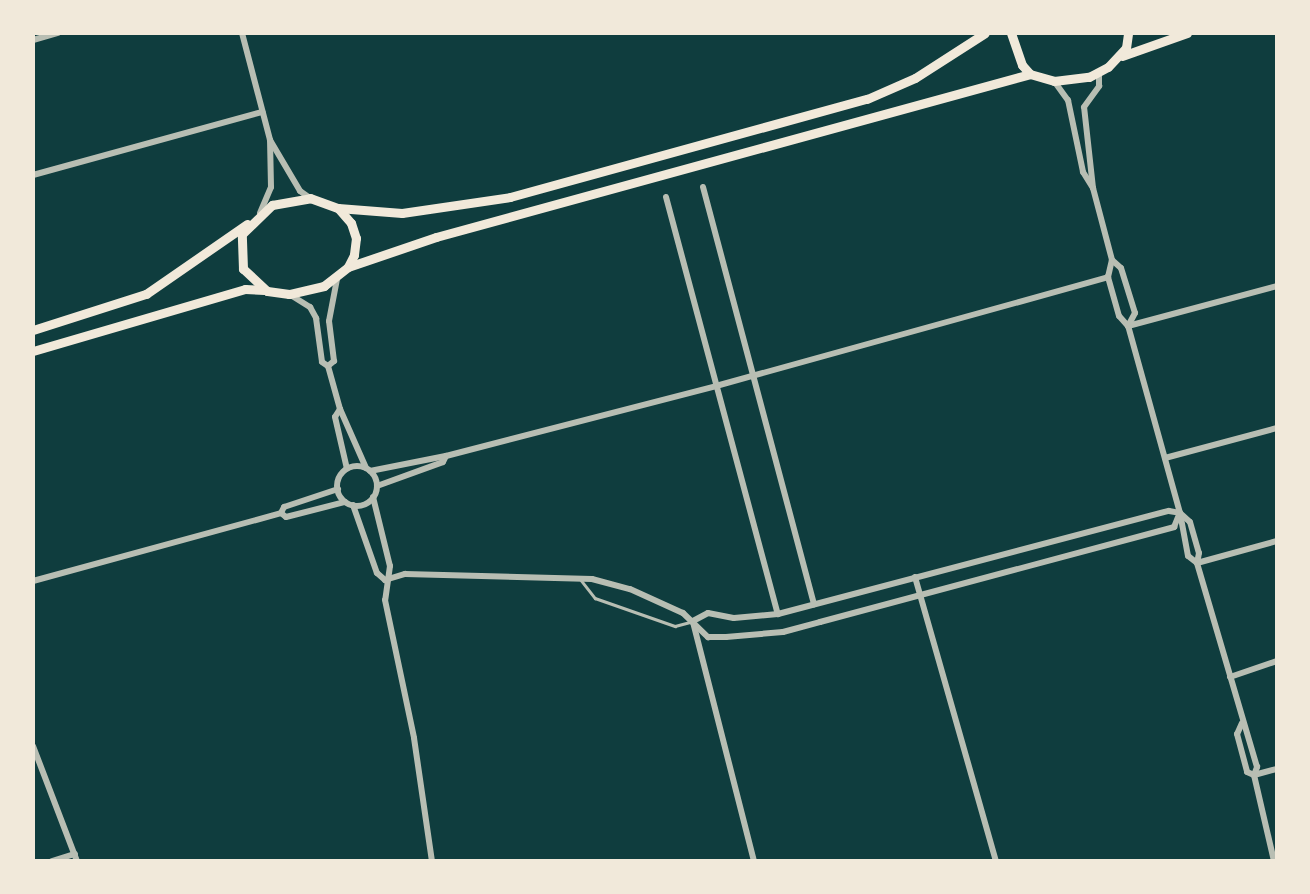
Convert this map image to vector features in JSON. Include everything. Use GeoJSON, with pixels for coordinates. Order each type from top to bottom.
{"type":"FeatureCollection","features":[{"type":"Feature","properties":{"kind":"main road"},"geometry":{"type":"LineString","coordinates":[[33,330],[146,294],[272,205],[310,198],[338,208],[402,213],[510,197],[867,99],[915,78],[985,33]]}},
{"type":"Feature","properties":{"kind":"main road"},"geometry":{"type":"LineString","coordinates":[[1011,33],[1014,54],[1030,74]]}},
{"type":"Feature","properties":{"kind":"main road"},"geometry":{"type":"LineString","coordinates":[[348,267],[436,237],[1030,74],[1054,81],[1099,72],[1126,48],[1128,33]]}},
{"type":"Feature","properties":{"kind":"main road"},"geometry":{"type":"LineString","coordinates":[[1117,58],[1187,33]]}},
{"type":"Feature","properties":{"kind":"main road"},"geometry":{"type":"LineString","coordinates":[[33,351],[245,289],[289,294],[337,279],[348,267],[356,238],[338,208]]}},
{"type":"Feature","properties":{"kind":"main road"},"geometry":{"type":"LineString","coordinates":[[248,223],[239,257],[250,279],[267,291]]}},
{"type":"Feature","properties":{"kind":"street"},"geometry":{"type":"LineString","coordinates":[[33,40],[58,33]]}},
{"type":"Feature","properties":{"kind":"street"},"geometry":{"type":"LineString","coordinates":[[242,33],[270,140],[300,191],[310,198]]}},
{"type":"Feature","properties":{"kind":"street"},"geometry":{"type":"LineString","coordinates":[[1099,72],[1099,86],[1084,107],[1093,188],[1112,260],[1108,277],[1119,316],[1128,326],[1180,513],[1188,556],[1197,563]]}},
{"type":"Feature","properties":{"kind":"street"},"geometry":{"type":"LineString","coordinates":[[1054,81],[1068,100],[1083,172],[1093,188]]}},
{"type":"Feature","properties":{"kind":"street"},"geometry":{"type":"LineString","coordinates":[[33,175],[262,112]]}},
{"type":"Feature","properties":{"kind":"street"},"geometry":{"type":"LineString","coordinates":[[260,213],[271,187],[270,140]]}},
{"type":"Feature","properties":{"kind":"street"},"geometry":{"type":"LineString","coordinates":[[703,187],[750,376],[814,604]]}},
{"type":"Feature","properties":{"kind":"street"},"geometry":{"type":"LineString","coordinates":[[666,197],[778,614]]}},
{"type":"Feature","properties":{"kind":"street"},"geometry":{"type":"LineString","coordinates":[[1112,260],[1121,268],[1135,313],[1128,326]]}},
{"type":"Feature","properties":{"kind":"street"},"geometry":{"type":"LineString","coordinates":[[347,469],[368,469],[446,457],[716,386],[1108,277]]}},
{"type":"Feature","properties":{"kind":"street"},"geometry":{"type":"LineString","coordinates":[[328,366],[334,361],[329,321],[337,279]]}},
{"type":"Feature","properties":{"kind":"street"},"geometry":{"type":"LineString","coordinates":[[1128,326],[1277,286]]}},
{"type":"Feature","properties":{"kind":"street"},"geometry":{"type":"LineString","coordinates":[[289,294],[310,307],[322,362],[328,366],[340,409],[377,486],[373,497],[390,566],[385,580],[432,861]]}},
{"type":"Feature","properties":{"kind":"street"},"geometry":{"type":"LineString","coordinates":[[33,581],[281,513],[284,507],[338,489],[347,469],[335,417],[340,409]]}},
{"type":"Feature","properties":{"kind":"street"},"geometry":{"type":"LineString","coordinates":[[1165,458],[1277,428]]}},
{"type":"Feature","properties":{"kind":"street"},"geometry":{"type":"LineString","coordinates":[[377,486],[443,463],[446,457]]}},
{"type":"Feature","properties":{"kind":"street"},"geometry":{"type":"LineString","coordinates":[[338,489],[345,502]]}},
{"type":"Feature","properties":{"kind":"street"},"geometry":{"type":"LineString","coordinates":[[281,513],[286,517],[345,502],[353,505],[373,497]]}},
{"type":"Feature","properties":{"kind":"street"},"geometry":{"type":"LineString","coordinates":[[353,505],[377,573],[385,580]]}},
{"type":"Feature","properties":{"kind":"street"},"geometry":{"type":"LineString","coordinates":[[693,621],[708,613],[734,618],[778,614],[1168,511],[1180,513],[1190,522],[1199,553],[1197,563],[1257,767],[1254,775],[1274,846],[1274,861]]}},
{"type":"Feature","properties":{"kind":"street"},"geometry":{"type":"LineString","coordinates":[[385,580],[405,574],[580,578],[630,589],[693,621],[708,636],[783,632],[1174,527],[1180,513]]}},
{"type":"Feature","properties":{"kind":"street"},"geometry":{"type":"LineString","coordinates":[[1197,563],[1277,541]]}},
{"type":"Feature","properties":{"kind":"street"},"geometry":{"type":"LineString","coordinates":[[915,577],[996,861]]}},
{"type":"Feature","properties":{"kind":"street"},"geometry":{"type":"LineString","coordinates":[[693,621],[754,861]]}},
{"type":"Feature","properties":{"kind":"street"},"geometry":{"type":"LineString","coordinates":[[1230,677],[1277,661]]}},
{"type":"Feature","properties":{"kind":"street"},"geometry":{"type":"LineString","coordinates":[[1242,723],[1237,734],[1247,772],[1254,775],[1277,769]]}},
{"type":"Feature","properties":{"kind":"street"},"geometry":{"type":"LineString","coordinates":[[33,746],[76,857],[52,861]]}},
{"type":"Feature","properties":{"kind":"lane"},"geometry":{"type":"LineString","coordinates":[[580,578],[595,598],[675,626],[693,621]]}}]}
